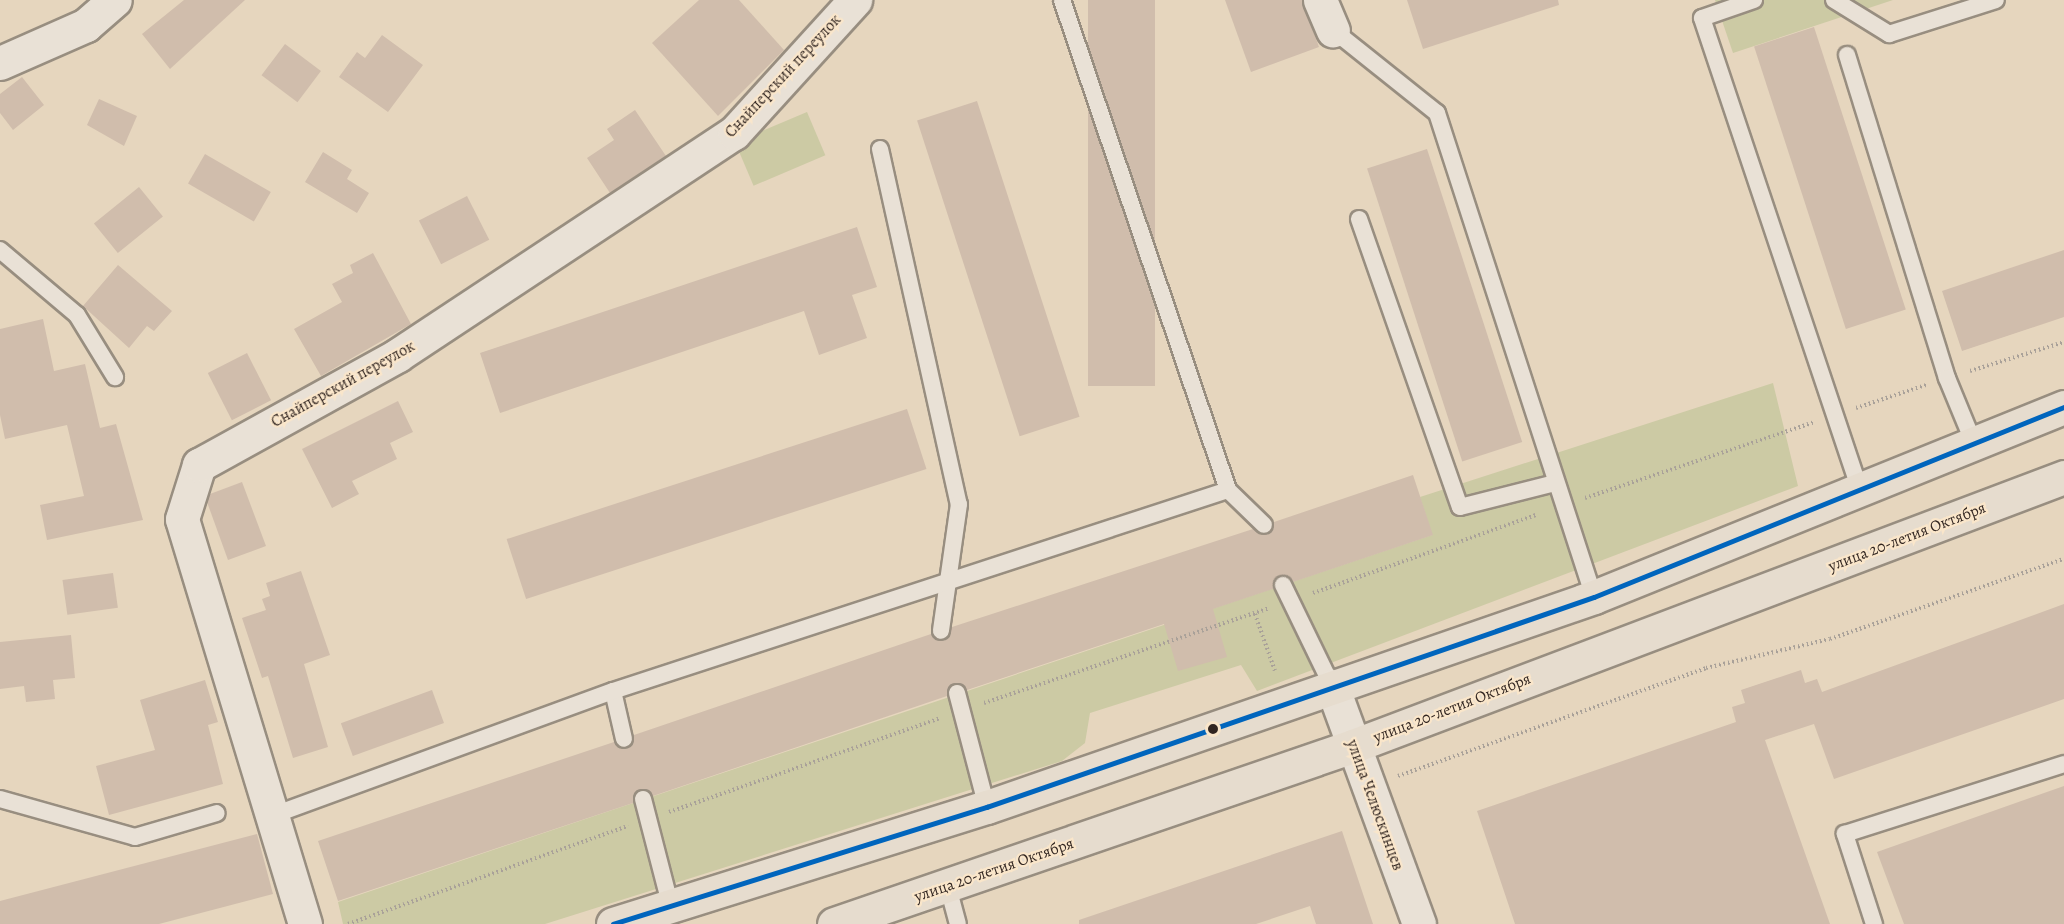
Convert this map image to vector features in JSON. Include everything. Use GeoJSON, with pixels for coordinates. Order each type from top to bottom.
{"type":"FeatureCollection","features":[{"type":"Feature","properties":{"kind":"main road"},"geometry":{"type":"LineString","coordinates":[[613,924],[987,807],[1594,597],[1973,441],[2064,407]]}},
{"type":"Feature","properties":{"kind":"main road","name":"улица 20-летия Октября"},"geometry":{"type":"LineString","coordinates":[[834,924],[1353,746],[2064,477]]}},
{"type":"Feature","properties":{"kind":"street"},"geometry":{"type":"LineString","coordinates":[[0,63],[86,25],[116,0]]}},
{"type":"Feature","properties":{"kind":"street","name":"Снайперский переулок"},"geometry":{"type":"LineString","coordinates":[[304,924],[182,519],[199,465],[398,355],[734,133],[855,0]]}},
{"type":"Feature","properties":{"kind":"street"},"geometry":{"type":"LineString","coordinates":[[1320,0],[1333,30]]}},
{"type":"Feature","properties":{"kind":"street","name":"улица Челюскинцев"},"geometry":{"type":"LineString","coordinates":[[1332,686],[1419,924]]}},
{"type":"Feature","properties":{"kind":"lane"},"geometry":{"type":"LineString","coordinates":[[1062,0],[1228,490],[1264,525]]}},
{"type":"Feature","properties":{"kind":"lane"},"geometry":{"type":"LineString","coordinates":[[1754,0],[1702,18],[1860,489]]}},
{"type":"Feature","properties":{"kind":"lane"},"geometry":{"type":"LineString","coordinates":[[1834,0],[1889,34],[1996,0]]}},
{"type":"Feature","properties":{"kind":"lane"},"geometry":{"type":"LineString","coordinates":[[1333,30],[1437,113],[1555,483],[1594,597]]}},
{"type":"Feature","properties":{"kind":"lane"},"geometry":{"type":"LineString","coordinates":[[1846,55],[1947,378],[1973,441]]}},
{"type":"Feature","properties":{"kind":"lane"},"geometry":{"type":"LineString","coordinates":[[880,149],[959,504],[950,581],[941,631]]}},
{"type":"Feature","properties":{"kind":"lane"},"geometry":{"type":"LineString","coordinates":[[1359,219],[1460,507],[1555,483]]}},
{"type":"Feature","properties":{"kind":"lane"},"geometry":{"type":"LineString","coordinates":[[0,250],[76,315],[115,377]]}},
{"type":"Feature","properties":{"kind":"lane"},"geometry":{"type":"LineString","coordinates":[[271,816],[613,691],[1228,490]]}},
{"type":"Feature","properties":{"kind":"lane"},"geometry":{"type":"LineString","coordinates":[[1286,593],[1332,686]]}},
{"type":"Feature","properties":{"kind":"lane"},"geometry":{"type":"LineString","coordinates":[[613,691],[624,739]]}},
{"type":"Feature","properties":{"kind":"lane"},"geometry":{"type":"LineString","coordinates":[[957,693],[987,807]]}},
{"type":"Feature","properties":{"kind":"lane"},"geometry":{"type":"LineString","coordinates":[[1874,924],[1845,834],[2064,764]]}},
{"type":"Feature","properties":{"kind":"lane"},"geometry":{"type":"LineString","coordinates":[[0,799],[135,837],[217,813]]}},
{"type":"Feature","properties":{"kind":"lane"},"geometry":{"type":"LineString","coordinates":[[643,800],[671,907]]}},
{"type":"Feature","properties":{"kind":"lane"},"geometry":{"type":"LineString","coordinates":[[948,886],[958,924]]}},
{"type":"Feature","properties":{"kind":"path"},"geometry":{"type":"LineString","coordinates":[[348,924],[962,711],[1255,614],[1286,593],[2064,342]]}},
{"type":"Feature","properties":{"kind":"path"},"geometry":{"type":"LineString","coordinates":[[1369,786],[1706,668],[1830,639],[2064,559]]}},
{"type":"Feature","properties":{"kind":"path"},"geometry":{"type":"LineString","coordinates":[[1255,614],[1275,671]]}},
{"type":"Feature","properties":{"kind":"shaded area"},"geometry":{"type":"Polygon","coordinates":[[[1715,0],[1893,0],[1733,53],[1715,0]]]}},
{"type":"Feature","properties":{"kind":"shaded area"},"geometry":{"type":"Polygon","coordinates":[[[807,112],[825,155],[754,186],[735,142],[807,112]]]}},
{"type":"Feature","properties":{"kind":"shaded area"},"geometry":{"type":"Polygon","coordinates":[[[1773,383],[1798,486],[1257,691],[1241,665],[1090,713],[1085,743],[1062,761],[545,924],[343,924],[338,902],[1432,535],[1420,497],[1773,383]]]}},
{"type":"Feature","properties":{"kind":"building"},"geometry":{"type":"Polygon","coordinates":[[[184,0],[245,0],[170,69],[142,34],[184,0]]]}},
{"type":"Feature","properties":{"kind":"building"},"geometry":{"type":"Polygon","coordinates":[[[699,0],[739,0],[784,50],[718,116],[652,43],[699,0]]]}},
{"type":"Feature","properties":{"kind":"building"},"geometry":{"type":"Polygon","coordinates":[[[1088,0],[1155,0],[1155,386],[1088,386],[1088,0]]]}},
{"type":"Feature","properties":{"kind":"building"},"geometry":{"type":"Polygon","coordinates":[[[1225,0],[1302,0],[1319,47],[1251,72],[1225,0]]]}},
{"type":"Feature","properties":{"kind":"building"},"geometry":{"type":"Polygon","coordinates":[[[1407,0],[1558,0],[1559,5],[1423,49],[1407,0]]]}},
{"type":"Feature","properties":{"kind":"building"},"geometry":{"type":"Polygon","coordinates":[[[1814,27],[1906,309],[1846,329],[1754,46],[1814,27]]]}},
{"type":"Feature","properties":{"kind":"building"},"geometry":{"type":"Polygon","coordinates":[[[382,35],[423,65],[388,112],[339,77],[357,52],[365,58],[382,35]]]}},
{"type":"Feature","properties":{"kind":"building"},"geometry":{"type":"Polygon","coordinates":[[[285,44],[321,71],[297,102],[262,75],[285,44]]]}},
{"type":"Feature","properties":{"kind":"building"},"geometry":{"type":"Polygon","coordinates":[[[22,77],[44,105],[13,130],[0,113],[0,94],[22,77]]]}},
{"type":"Feature","properties":{"kind":"building"},"geometry":{"type":"Polygon","coordinates":[[[99,99],[137,116],[124,146],[87,125],[99,99]]]}},
{"type":"Feature","properties":{"kind":"building"},"geometry":{"type":"Polygon","coordinates":[[[977,101],[1080,417],[1020,436],[917,120],[977,101]]]}},
{"type":"Feature","properties":{"kind":"building"},"geometry":{"type":"Polygon","coordinates":[[[635,110],[666,156],[610,193],[587,158],[614,140],[607,129],[635,110]]]}},
{"type":"Feature","properties":{"kind":"building"},"geometry":{"type":"Polygon","coordinates":[[[1427,149],[1522,442],[1462,461],[1367,168],[1427,149]]]}},
{"type":"Feature","properties":{"kind":"building"},"geometry":{"type":"Polygon","coordinates":[[[323,152],[352,170],[347,179],[369,193],[357,213],[305,182],[323,152]]]}},
{"type":"Feature","properties":{"kind":"building"},"geometry":{"type":"Polygon","coordinates":[[[205,154],[271,192],[254,221],[188,183],[205,154]]]}},
{"type":"Feature","properties":{"kind":"building"},"geometry":{"type":"Polygon","coordinates":[[[139,187],[163,217],[118,253],[94,224],[139,187]]]}},
{"type":"Feature","properties":{"kind":"building"},"geometry":{"type":"Polygon","coordinates":[[[467,196],[489,240],[441,264],[419,221],[467,196]]]}},
{"type":"Feature","properties":{"kind":"building"},"geometry":{"type":"Polygon","coordinates":[[[857,227],[877,287],[852,295],[867,338],[819,355],[804,311],[500,413],[480,353],[857,227]]]}},
{"type":"Feature","properties":{"kind":"building"},"geometry":{"type":"Polygon","coordinates":[[[2064,250],[2064,317],[1962,351],[1942,291],[2064,250]]]}},
{"type":"Feature","properties":{"kind":"building"},"geometry":{"type":"Polygon","coordinates":[[[373,253],[411,324],[321,376],[294,329],[342,302],[332,284],[353,273],[350,265],[373,253]]]}},
{"type":"Feature","properties":{"kind":"building"},"geometry":{"type":"Polygon","coordinates":[[[118,265],[172,311],[154,331],[147,326],[129,348],[83,306],[118,265]]]}},
{"type":"Feature","properties":{"kind":"building"},"geometry":{"type":"Polygon","coordinates":[[[43,319],[54,371],[85,364],[100,428],[116,424],[143,520],[47,540],[40,505],[84,496],[67,425],[5,439],[0,415],[0,329],[43,319]]]}},
{"type":"Feature","properties":{"kind":"building"},"geometry":{"type":"Polygon","coordinates":[[[247,353],[271,400],[232,420],[208,373],[247,353]]]}},
{"type":"Feature","properties":{"kind":"building"},"geometry":{"type":"Polygon","coordinates":[[[398,401],[413,432],[390,443],[397,459],[352,481],[359,494],[332,508],[302,449],[398,401]]]}},
{"type":"Feature","properties":{"kind":"building"},"geometry":{"type":"Polygon","coordinates":[[[907,409],[926,469],[526,599],[507,539],[907,409]]]}},
{"type":"Feature","properties":{"kind":"building"},"geometry":{"type":"Polygon","coordinates":[[[1413,475],[1433,535],[1293,582],[1279,575],[1273,589],[1213,609],[1227,657],[1178,671],[1164,624],[967,690],[954,683],[947,696],[653,796],[640,789],[633,803],[338,901],[318,841],[614,742],[627,749],[634,735],[931,634],[944,641],[952,627],[1253,529],[1267,535],[1274,522],[1413,475]]]}},
{"type":"Feature","properties":{"kind":"building"},"geometry":{"type":"Polygon","coordinates":[[[242,482],[266,546],[228,560],[207,502],[210,494],[242,482]]]}},
{"type":"Feature","properties":{"kind":"building"},"geometry":{"type":"Polygon","coordinates":[[[301,571],[330,655],[304,664],[328,747],[293,758],[268,676],[262,678],[242,618],[266,610],[262,599],[270,596],[266,583],[301,571]]]}},
{"type":"Feature","properties":{"kind":"building"},"geometry":{"type":"Polygon","coordinates":[[[113,573],[118,608],[67,615],[62,580],[113,573]]]}},
{"type":"Feature","properties":{"kind":"building"},"geometry":{"type":"Polygon","coordinates":[[[2064,604],[2064,699],[1834,779],[1814,724],[1765,740],[1830,924],[1515,924],[1477,811],[1736,722],[1732,707],[1745,703],[1741,690],[1801,670],[1805,683],[1817,679],[1822,692],[2064,604]]]}},
{"type":"Feature","properties":{"kind":"building"},"geometry":{"type":"Polygon","coordinates":[[[71,635],[75,678],[53,680],[55,699],[26,702],[24,686],[0,689],[0,642],[71,635]]]}},
{"type":"Feature","properties":{"kind":"building"},"geometry":{"type":"Polygon","coordinates":[[[205,680],[218,722],[208,725],[223,784],[109,815],[96,766],[155,750],[140,700],[205,680]]]}},
{"type":"Feature","properties":{"kind":"building"},"geometry":{"type":"Polygon","coordinates":[[[432,690],[444,723],[353,756],[341,723],[432,690]]]}},
{"type":"Feature","properties":{"kind":"building"},"geometry":{"type":"Polygon","coordinates":[[[2064,786],[2064,924],[1904,924],[1877,852],[2064,786]]]}},
{"type":"Feature","properties":{"kind":"building"},"geometry":{"type":"Polygon","coordinates":[[[1342,831],[1373,924],[1316,924],[1310,906],[1256,924],[1079,924],[1079,920],[1342,831]]]}},
{"type":"Feature","properties":{"kind":"building"},"geometry":{"type":"Polygon","coordinates":[[[257,834],[273,894],[159,924],[0,924],[0,901],[257,834]]]}},
{"type":"Feature","properties":{"kind":"transit line"},"geometry":{"type":"LineString","coordinates":[[613,924],[987,807],[1594,597],[2064,407]]}}]}
